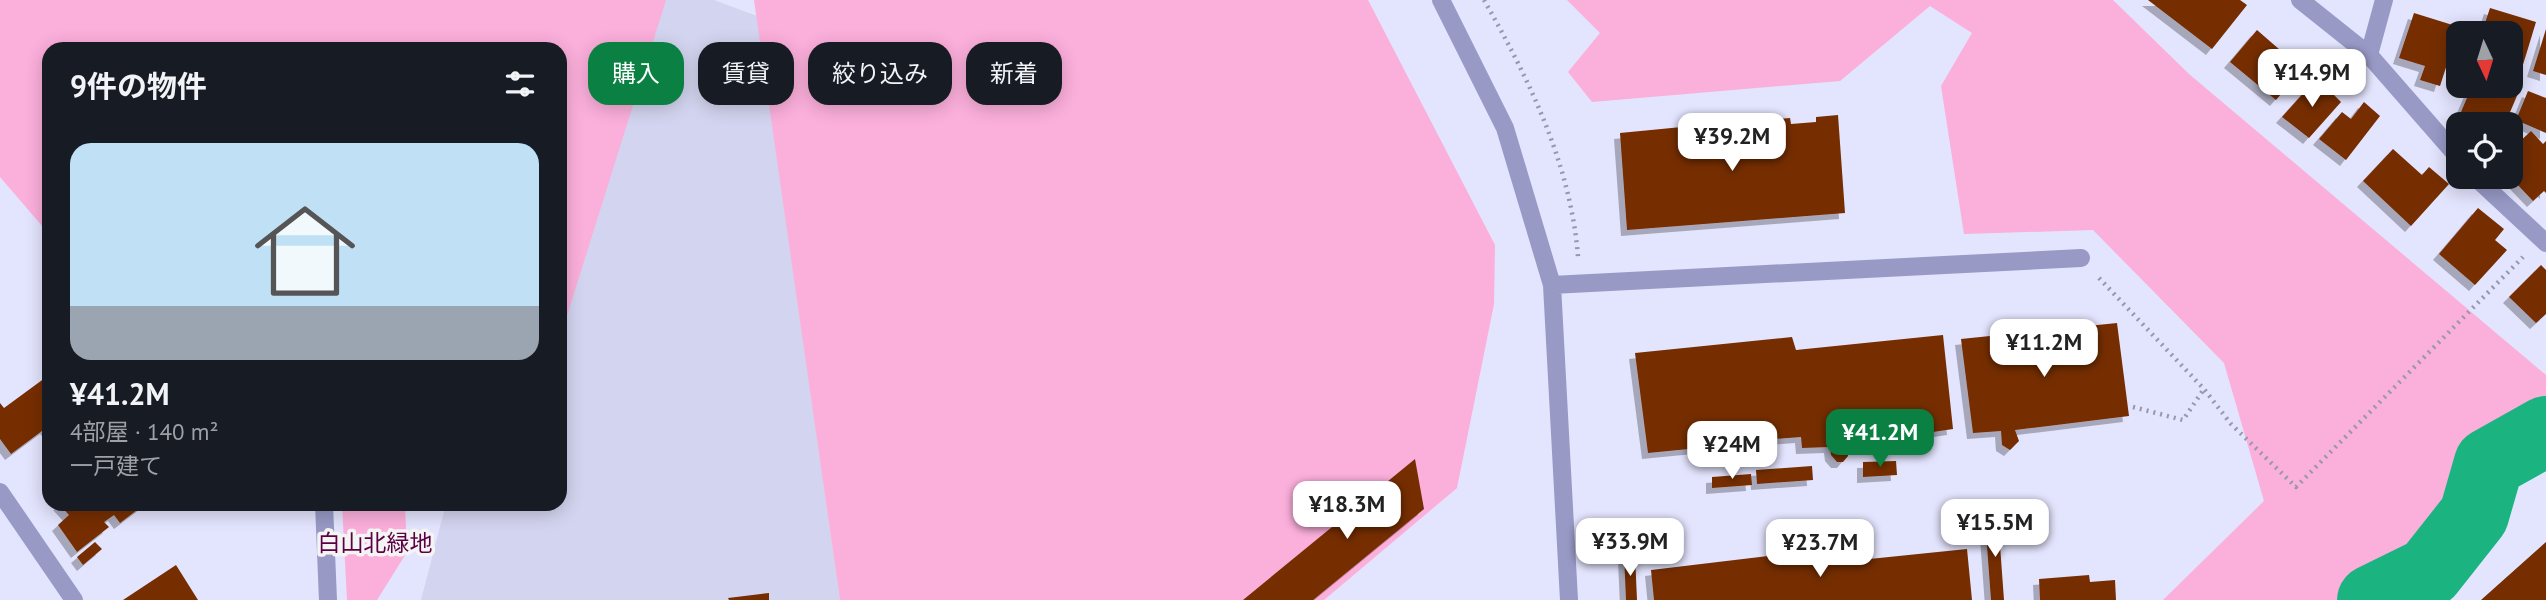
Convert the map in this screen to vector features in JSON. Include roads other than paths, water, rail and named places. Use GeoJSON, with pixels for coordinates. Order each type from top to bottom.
{"type":"FeatureCollection","features":[{"type":"Feature","properties":{"kind":"street"},"geometry":{"type":"LineString","coordinates":[[1441,0],[1505,128],[1552,285],[1569,600]]}},
{"type":"Feature","properties":{"kind":"street"},"geometry":{"type":"LineString","coordinates":[[2300,0],[2369,55],[2446,143]]}},
{"type":"Feature","properties":{"kind":"street"},"geometry":{"type":"LineString","coordinates":[[2369,55],[2384,0]]}},
{"type":"Feature","properties":{"kind":"street"},"geometry":{"type":"LineString","coordinates":[[2488,189],[2544,239]]}},
{"type":"Feature","properties":{"kind":"street"},"geometry":{"type":"LineString","coordinates":[[1552,285],[2081,258]]}},
{"type":"Feature","properties":{"kind":"street"},"geometry":{"type":"LineString","coordinates":[[0,492],[74,600]]}},
{"type":"Feature","properties":{"kind":"street"},"geometry":{"type":"LineString","coordinates":[[324,511],[328,600]]}},
{"type":"Feature","properties":{"kind":"waterway"},"geometry":{"type":"LineString","coordinates":[[2372,600],[2429,572],[2474,515],[2489,463],[2546,431]]}},
{"type":"Feature","properties":{"kind":"park label","name":"白山北緑地"},"geometry":{"type":"Point","coordinates":[375,542]}}]}
